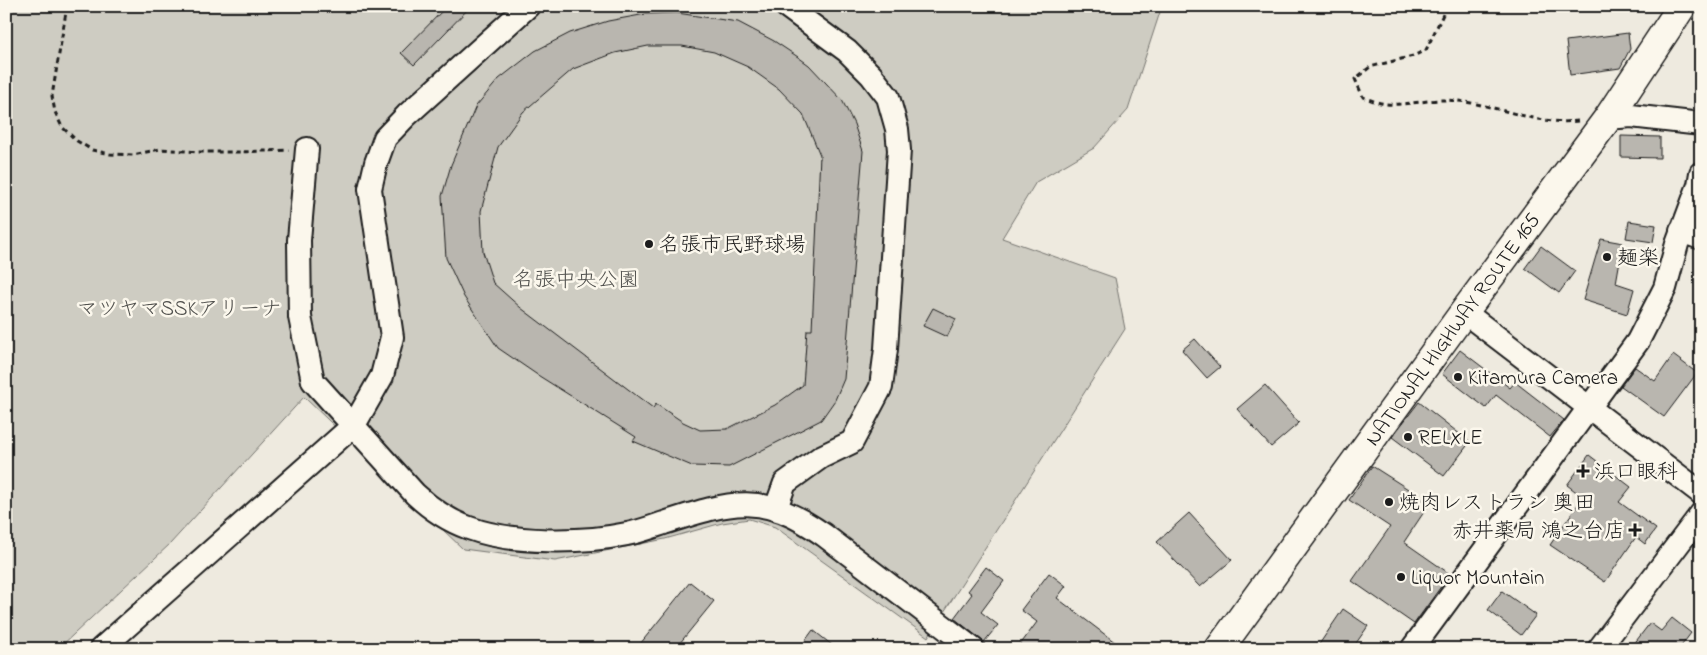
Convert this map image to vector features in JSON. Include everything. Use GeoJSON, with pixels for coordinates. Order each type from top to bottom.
{"type":"FeatureCollection","features":[{"type":"Feature","properties":{"kind":"highway","name":"NATIONAL HIGHWAY ROUTE 165"},"geometry":{"type":"LineString","coordinates":[[1219,649],[1464,312],[1608,118],[1682,6]]}},
{"type":"Feature","properties":{"kind":"street"},"geometry":{"type":"LineString","coordinates":[[101,649],[354,425],[382,376],[392,337],[370,189],[376,163],[385,138],[407,115],[528,6]]}},
{"type":"Feature","properties":{"kind":"street"},"geometry":{"type":"LineString","coordinates":[[776,508],[785,483],[821,456],[852,442],[881,387],[886,349],[899,150],[897,128],[888,97],[871,75],[847,51],[786,6]]}},
{"type":"Feature","properties":{"kind":"street"},"geometry":{"type":"LineString","coordinates":[[1608,118],[1630,116],[1701,124]]}},
{"type":"Feature","properties":{"kind":"street"},"geometry":{"type":"LineString","coordinates":[[307,149],[299,240],[300,317],[312,381],[428,506],[449,519],[469,528],[530,539],[593,538],[628,534],[730,504],[776,508],[804,521],[824,535],[973,649]]}},
{"type":"Feature","properties":{"kind":"street"},"geometry":{"type":"LineString","coordinates":[[1412,649],[1638,341],[1691,234],[1700,181]]}},
{"type":"Feature","properties":{"kind":"street"},"geometry":{"type":"LineString","coordinates":[[1464,312],[1701,493]]}},
{"type":"Feature","properties":{"kind":"street"},"geometry":{"type":"LineString","coordinates":[[1599,649],[1701,514]]}},
{"type":"Feature","properties":{"kind":"path"},"geometry":{"type":"LineString","coordinates":[[67,6],[52,96],[55,112],[62,126],[77,141],[92,150],[110,154],[133,155],[160,149],[198,152],[240,152],[307,149]]}},
{"type":"Feature","properties":{"kind":"path"},"geometry":{"type":"LineString","coordinates":[[1447,6],[1426,50],[1413,56],[1370,67],[1354,79],[1363,97],[1383,104],[1443,100],[1485,105],[1527,117],[1563,123],[1608,118]]}},
{"type":"Feature","properties":{"kind":"green space","name":"名張中央公園"},"geometry":{"type":"Polygon","coordinates":[[[6,6],[1162,6],[1128,110],[1094,148],[1036,182],[1002,238],[1115,278],[1125,329],[928,637],[775,527],[749,519],[722,523],[665,539],[555,561],[463,549],[304,397],[170,544],[58,649],[6,649],[6,6]]]}},
{"type":"Feature","properties":{"kind":"building"},"geometry":{"type":"Polygon","coordinates":[[[447,6],[471,6],[414,65],[401,53],[447,6]]]}},
{"type":"Feature","properties":{"kind":"building"},"geometry":{"type":"Polygon","coordinates":[[[677,13],[738,22],[774,41],[809,65],[842,100],[854,124],[863,151],[844,379],[835,400],[821,420],[729,467],[692,466],[633,441],[636,437],[498,348],[464,297],[446,258],[442,196],[451,165],[476,106],[499,79],[535,51],[570,33],[608,21],[646,14],[677,13]],[[648,46],[615,53],[573,69],[523,112],[498,147],[481,211],[483,252],[493,283],[521,308],[653,408],[656,404],[683,422],[700,430],[727,429],[775,405],[803,385],[807,330],[812,330],[820,155],[803,114],[779,89],[748,67],[714,52],[682,46],[648,46]]]}},
{"type":"Feature","properties":{"kind":"building"},"geometry":{"type":"Polygon","coordinates":[[[1628,33],[1630,49],[1620,68],[1570,75],[1566,41],[1628,33]]]}},
{"type":"Feature","properties":{"kind":"building"},"geometry":{"type":"Polygon","coordinates":[[[1621,136],[1660,137],[1660,158],[1621,157],[1621,136]]]}},
{"type":"Feature","properties":{"kind":"building"},"geometry":{"type":"Polygon","coordinates":[[[1629,221],[1656,225],[1653,242],[1626,238],[1629,221]]]}},
{"type":"Feature","properties":{"kind":"building"},"geometry":{"type":"Polygon","coordinates":[[[1601,239],[1623,243],[1616,283],[1634,289],[1627,314],[1583,300],[1601,239]]]}},
{"type":"Feature","properties":{"kind":"building"},"geometry":{"type":"Polygon","coordinates":[[[1541,246],[1575,271],[1559,293],[1525,268],[1541,246]]]}},
{"type":"Feature","properties":{"kind":"building"},"geometry":{"type":"Polygon","coordinates":[[[933,308],[956,319],[947,337],[923,326],[933,308]]]}},
{"type":"Feature","properties":{"kind":"building"},"geometry":{"type":"Polygon","coordinates":[[[1195,339],[1220,367],[1207,378],[1182,350],[1195,339]]]}},
{"type":"Feature","properties":{"kind":"building"},"geometry":{"type":"Polygon","coordinates":[[[1460,350],[1510,388],[1515,382],[1564,420],[1550,437],[1496,395],[1486,408],[1442,374],[1460,350]]]}},
{"type":"Feature","properties":{"kind":"building"},"geometry":{"type":"Polygon","coordinates":[[[1673,355],[1697,373],[1664,417],[1621,386],[1635,367],[1655,381],[1673,355]]]}},
{"type":"Feature","properties":{"kind":"building"},"geometry":{"type":"Polygon","coordinates":[[[1265,385],[1299,423],[1271,447],[1237,409],[1265,385]]]}},
{"type":"Feature","properties":{"kind":"building"},"geometry":{"type":"Polygon","coordinates":[[[1419,402],[1470,442],[1444,476],[1392,437],[1419,402]]]}},
{"type":"Feature","properties":{"kind":"building"},"geometry":{"type":"Polygon","coordinates":[[[1589,455],[1631,487],[1619,502],[1656,529],[1645,544],[1636,537],[1605,582],[1550,545],[1583,497],[1567,485],[1589,455]]]}},
{"type":"Feature","properties":{"kind":"building","name":"Liquor Mountain"},"geometry":{"type":"Polygon","coordinates":[[[1372,466],[1430,503],[1404,542],[1450,574],[1414,624],[1352,581],[1390,527],[1349,500],[1372,466]]]}},
{"type":"Feature","properties":{"kind":"building"},"geometry":{"type":"Polygon","coordinates":[[[1189,513],[1232,560],[1200,587],[1157,542],[1189,513]]]}},
{"type":"Feature","properties":{"kind":"building"},"geometry":{"type":"Polygon","coordinates":[[[986,567],[1004,581],[981,612],[998,625],[984,642],[954,618],[972,594],[968,591],[986,567]]]}},
{"type":"Feature","properties":{"kind":"building"},"geometry":{"type":"Polygon","coordinates":[[[1049,573],[1066,586],[1057,598],[1124,649],[1017,649],[1037,622],[1021,610],[1049,573]]]}},
{"type":"Feature","properties":{"kind":"building"},"geometry":{"type":"Polygon","coordinates":[[[690,582],[714,601],[675,649],[636,649],[690,582]]]}},
{"type":"Feature","properties":{"kind":"building"},"geometry":{"type":"Polygon","coordinates":[[[1502,591],[1536,615],[1521,635],[1488,610],[1502,591]]]}},
{"type":"Feature","properties":{"kind":"building"},"geometry":{"type":"Polygon","coordinates":[[[1343,609],[1368,626],[1352,649],[1316,649],[1343,609]]]}},
{"type":"Feature","properties":{"kind":"building"},"geometry":{"type":"Polygon","coordinates":[[[1672,618],[1691,633],[1679,649],[1630,649],[1650,623],[1661,631],[1672,618]]]}},
{"type":"Feature","properties":{"kind":"building"},"geometry":{"type":"Polygon","coordinates":[[[813,630],[837,649],[799,649],[813,630]]]}},
{"type":"Feature","properties":{"kind":"place","name":"名張市民野球場"},"geometry":{"type":"Point","coordinates":[649,244]}},
{"type":"Feature","properties":{"kind":"place","name":"麺楽"},"geometry":{"type":"Point","coordinates":[1607,257]}},
{"type":"Feature","properties":{"kind":"place","name":"Kitamura Camera"},"geometry":{"type":"Point","coordinates":[1458,377]}},
{"type":"Feature","properties":{"kind":"place","name":"RELXLE"},"geometry":{"type":"Point","coordinates":[1408,437]}},
{"type":"Feature","properties":{"kind":"place","name":"浜口眼科"},"geometry":{"type":"Point","coordinates":[1583,471]}},
{"type":"Feature","properties":{"kind":"place","name":"焼肉レストラン 奥田"},"geometry":{"type":"Point","coordinates":[1389,502]}},
{"type":"Feature","properties":{"kind":"place","name":"赤井薬局 鴻之台店"},"geometry":{"type":"Point","coordinates":[1635,530]}},
{"type":"Feature","properties":{"kind":"place","name":"Liquor Mountain"},"geometry":{"type":"Point","coordinates":[1401,577]}},
{"type":"Feature","properties":{"kind":"park label","name":"マツヤマSSKアリーナ"},"geometry":{"type":"Point","coordinates":[179,308]}}]}
